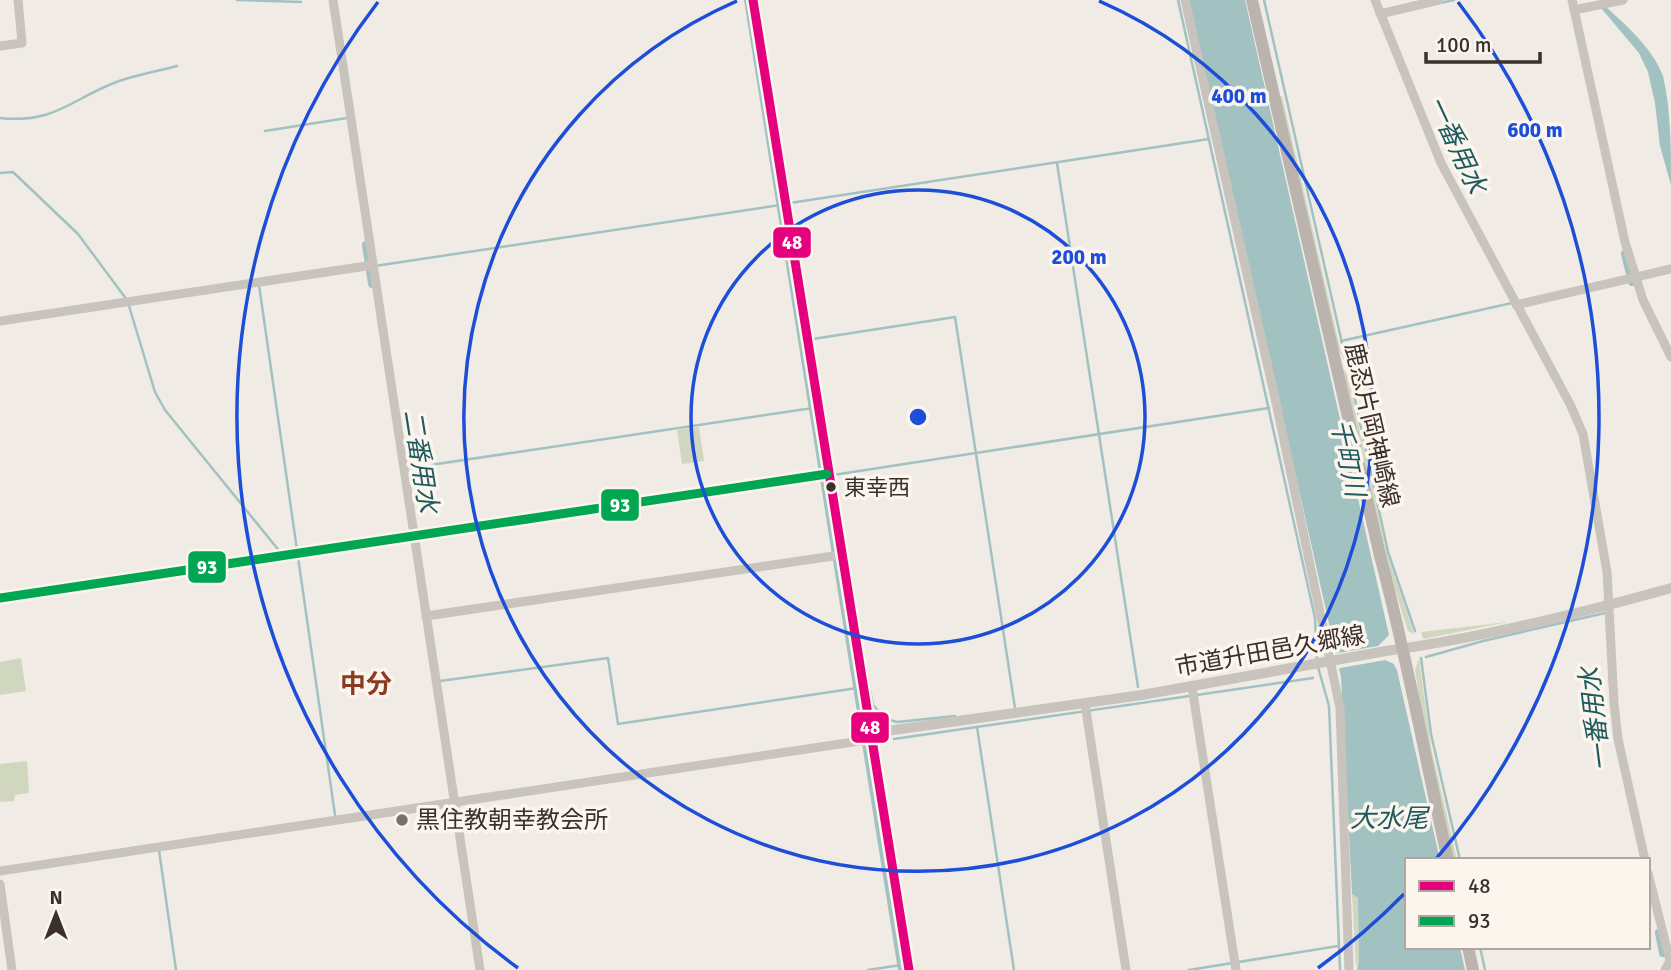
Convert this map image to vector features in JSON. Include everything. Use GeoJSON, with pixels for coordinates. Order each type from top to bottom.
{"type":"FeatureCollection","features":[{"type":"Feature","properties":{"kind":"main road","name":"鹿忍片岡神崎線"},"geometry":{"type":"LineString","coordinates":[[1252,0],[1448,858]]}},
{"type":"Feature","properties":{"kind":"main road"},"geometry":{"type":"LineString","coordinates":[[1469,949],[1474,970]]}},
{"type":"Feature","properties":{"kind":"street"},"geometry":{"type":"LineString","coordinates":[[0,46],[22,43],[18,0]]}},
{"type":"Feature","properties":{"kind":"street"},"geometry":{"type":"LineString","coordinates":[[333,0],[370,265],[480,970]]}},
{"type":"Feature","properties":{"kind":"street"},"geometry":{"type":"LineString","coordinates":[[753,0],[837,555],[854,635],[909,970]]}},
{"type":"Feature","properties":{"kind":"street"},"geometry":{"type":"LineString","coordinates":[[1185,0],[1283,434],[1340,708],[1349,970]]}},
{"type":"Feature","properties":{"kind":"street"},"geometry":{"type":"LineString","coordinates":[[1375,0],[1441,163],[1571,406],[1583,434],[1607,572],[1618,739],[1645,858]]}},
{"type":"Feature","properties":{"kind":"street"},"geometry":{"type":"LineString","coordinates":[[1380,14],[1439,0]]}},
{"type":"Feature","properties":{"kind":"street"},"geometry":{"type":"LineString","coordinates":[[1572,0],[1577,10],[1625,242],[1643,300],[1671,357]]}},
{"type":"Feature","properties":{"kind":"street"},"geometry":{"type":"LineString","coordinates":[[1577,10],[1623,0]]}},
{"type":"Feature","properties":{"kind":"street"},"geometry":{"type":"LineString","coordinates":[[0,321],[370,265]]}},
{"type":"Feature","properties":{"kind":"street"},"geometry":{"type":"LineString","coordinates":[[1516,305],[1671,269]]}},
{"type":"Feature","properties":{"kind":"street"},"geometry":{"type":"LineString","coordinates":[[0,598],[824,474]]}},
{"type":"Feature","properties":{"kind":"street"},"geometry":{"type":"LineString","coordinates":[[426,616],[837,555]]}},
{"type":"Feature","properties":{"kind":"street","name":"市道升田邑久郷線"},"geometry":{"type":"LineString","coordinates":[[869,738],[1193,692],[1610,605],[1671,588]]}},
{"type":"Feature","properties":{"kind":"street"},"geometry":{"type":"LineString","coordinates":[[1193,692],[1236,966]]}},
{"type":"Feature","properties":{"kind":"street"},"geometry":{"type":"LineString","coordinates":[[1086,709],[1126,970]]}},
{"type":"Feature","properties":{"kind":"street"},"geometry":{"type":"LineString","coordinates":[[0,871],[869,738]]}},
{"type":"Feature","properties":{"kind":"street"},"geometry":{"type":"LineString","coordinates":[[1650,881],[1669,953],[1670,961],[1665,970]]}},
{"type":"Feature","properties":{"kind":"street"},"geometry":{"type":"LineString","coordinates":[[0,884],[12,970]]}},
{"type":"Feature","properties":{"kind":"green space"},"geometry":{"type":"Polygon","coordinates":[[[1282,96],[1339,344],[1346,364],[1335,342],[1279,97],[1282,96]]]}},
{"type":"Feature","properties":{"kind":"green space"},"geometry":{"type":"Polygon","coordinates":[[[1338,359],[1348,377],[1386,550],[1414,634],[1408,631],[1387,564],[1338,359]]]}},
{"type":"Feature","properties":{"kind":"green space"},"geometry":{"type":"Polygon","coordinates":[[[699,427],[704,461],[682,464],[677,430],[699,427]]]}},
{"type":"Feature","properties":{"kind":"green space"},"geometry":{"type":"Polygon","coordinates":[[[1508,622],[1423,639],[1421,632],[1508,622]]]}},
{"type":"Feature","properties":{"kind":"green space"},"geometry":{"type":"Polygon","coordinates":[[[21,658],[26,691],[0,695],[0,662],[21,658]]]}},
{"type":"Feature","properties":{"kind":"green space"},"geometry":{"type":"Polygon","coordinates":[[[1419,659],[1431,747],[1457,858],[1453,858],[1427,748],[1415,670],[1419,659]]]}},
{"type":"Feature","properties":{"kind":"green space"},"geometry":{"type":"Polygon","coordinates":[[[27,761],[29,793],[15,795],[14,801],[0,802],[0,764],[27,761]]]}},
{"type":"Feature","properties":{"kind":"green space"},"geometry":{"type":"Polygon","coordinates":[[[1352,894],[1358,898],[1359,960],[1356,967],[1352,894]]]}},
{"type":"Feature","properties":{"kind":"water","name":"大水尾"},"geometry":{"type":"Polygon","coordinates":[[[1189,0],[1245,0],[1440,858],[1405,858],[1405,949],[1460,949],[1465,970],[1357,970],[1358,898],[1352,894],[1341,677],[1189,0]]]}},
{"type":"Feature","properties":{"kind":"water"},"geometry":{"type":"Polygon","coordinates":[[[1601,8],[1607,8],[1639,39],[1663,76],[1669,116],[1671,185],[1660,146],[1648,72],[1639,53],[1601,8]]]}},
{"type":"Feature","properties":{"kind":"pier"},"geometry":{"type":"Polygon","coordinates":[[[1391,633],[1399,668],[1396,669],[1394,664],[1385,660],[1335,669],[1333,654],[1378,646],[1391,633]]]}},
{"type":"Feature","properties":{"kind":"waterway"},"geometry":{"type":"LineString","coordinates":[[237,0],[301,2]]}},
{"type":"Feature","properties":{"kind":"waterway"},"geometry":{"type":"LineString","coordinates":[[748,0],[902,970]]}},
{"type":"Feature","properties":{"kind":"waterway"},"geometry":{"type":"LineString","coordinates":[[1178,0],[1315,618],[1317,661]]}},
{"type":"Feature","properties":{"kind":"waterway"},"geometry":{"type":"LineString","coordinates":[[1264,0],[1342,343]]}},
{"type":"Feature","properties":{"kind":"waterway"},"geometry":{"type":"LineString","coordinates":[[1440,3],[1454,0]]}},
{"type":"Feature","properties":{"kind":"waterway"},"geometry":{"type":"LineString","coordinates":[[0,118],[19,119],[50,113],[119,81],[177,66]]}},
{"type":"Feature","properties":{"kind":"waterway"},"geometry":{"type":"LineString","coordinates":[[265,131],[347,118]]}},
{"type":"Feature","properties":{"kind":"waterway"},"geometry":{"type":"LineString","coordinates":[[790,203],[1209,139]]}},
{"type":"Feature","properties":{"kind":"waterway"},"geometry":{"type":"LineString","coordinates":[[1057,163],[1138,687]]}},
{"type":"Feature","properties":{"kind":"waterway"},"geometry":{"type":"LineString","coordinates":[[0,173],[13,172],[78,234],[127,300]]}},
{"type":"Feature","properties":{"kind":"waterway"},"geometry":{"type":"LineString","coordinates":[[375,266],[780,205]]}},
{"type":"Feature","properties":{"kind":"waterway","name":"二番用水"},"geometry":{"type":"LineString","coordinates":[[366,245],[372,284]]}},
{"type":"Feature","properties":{"kind":"waterway"},"geometry":{"type":"LineString","coordinates":[[1625,254],[1632,282]]}},
{"type":"Feature","properties":{"kind":"waterway"},"geometry":{"type":"LineString","coordinates":[[259,285],[335,815]]}},
{"type":"Feature","properties":{"kind":"waterway"},"geometry":{"type":"LineString","coordinates":[[1341,341],[1512,303]]}},
{"type":"Feature","properties":{"kind":"waterway"},"geometry":{"type":"LineString","coordinates":[[129,306],[155,392],[165,410],[281,553]]}},
{"type":"Feature","properties":{"kind":"waterway"},"geometry":{"type":"LineString","coordinates":[[813,339],[955,317],[1015,708]]}},
{"type":"Feature","properties":{"kind":"waterway","name":"千町川"},"geometry":{"type":"LineString","coordinates":[[1352,386],[1388,552],[1415,631]]}},
{"type":"Feature","properties":{"kind":"waterway"},"geometry":{"type":"LineString","coordinates":[[410,468],[813,408]]}},
{"type":"Feature","properties":{"kind":"waterway"},"geometry":{"type":"LineString","coordinates":[[833,475],[1269,408]]}},
{"type":"Feature","properties":{"kind":"waterway"},"geometry":{"type":"LineString","coordinates":[[1426,657],[1605,613]]}},
{"type":"Feature","properties":{"kind":"waterway"},"geometry":{"type":"LineString","coordinates":[[861,645],[873,705],[886,719],[897,722],[955,716]]}},
{"type":"Feature","properties":{"kind":"waterway"},"geometry":{"type":"LineString","coordinates":[[440,681],[608,658],[618,724],[857,688]]}},
{"type":"Feature","properties":{"kind":"waterway"},"geometry":{"type":"LineString","coordinates":[[1421,658],[1431,734],[1460,858]]}},
{"type":"Feature","properties":{"kind":"waterway"},"geometry":{"type":"LineString","coordinates":[[1318,667],[1329,706],[1340,970]]}},
{"type":"Feature","properties":{"kind":"waterway"},"geometry":{"type":"LineString","coordinates":[[894,739],[1313,678]]}},
{"type":"Feature","properties":{"kind":"waterway"},"geometry":{"type":"LineString","coordinates":[[977,727],[1014,970]]}},
{"type":"Feature","properties":{"kind":"waterway"},"geometry":{"type":"LineString","coordinates":[[159,850],[176,970]]}},
{"type":"Feature","properties":{"kind":"waterway","name":"一番用水"},"geometry":{"type":"LineString","coordinates":[[1659,933],[1663,953]]}},
{"type":"Feature","properties":{"kind":"waterway"},"geometry":{"type":"LineString","coordinates":[[1189,970],[1338,946]]}},
{"type":"Feature","properties":{"kind":"waterway"},"geometry":{"type":"LineString","coordinates":[[1480,949],[1485,970]]}},
{"type":"Feature","properties":{"kind":"waterway"},"geometry":{"type":"LineString","coordinates":[[868,970],[901,965]]}},
{"type":"Feature","properties":{"kind":"transit line","name":"48"},"geometry":{"type":"LineString","coordinates":[[753,0],[909,970]]}},
{"type":"Feature","properties":{"kind":"transit line","name":"93"},"geometry":{"type":"LineString","coordinates":[[0,598],[827,474]]}},
{"type":"Feature","properties":{"kind":"place","name":"東幸西"},"geometry":{"type":"Point","coordinates":[831,487]}},
{"type":"Feature","properties":{"kind":"place","name":"黒住教朝幸教会所"},"geometry":{"type":"Point","coordinates":[402,820]}},
{"type":"Feature","properties":{"kind":"district","name":"中分"},"geometry":{"type":"Point","coordinates":[366,685]}}]}
